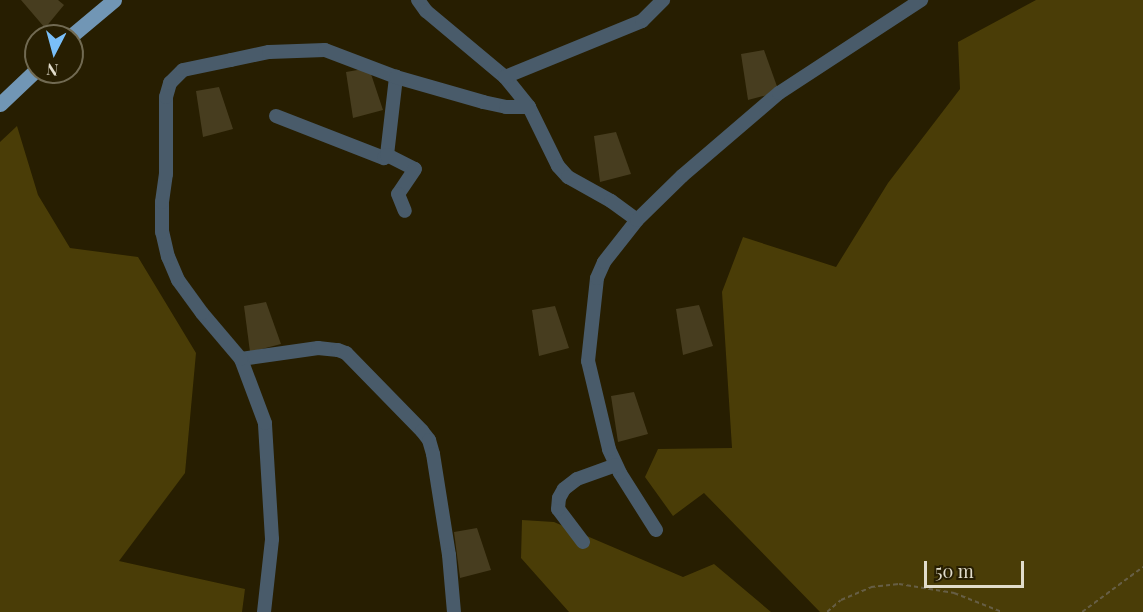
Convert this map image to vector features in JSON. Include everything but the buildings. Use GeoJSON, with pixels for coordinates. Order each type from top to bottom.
{"type":"FeatureCollection","features":[{"type":"Feature","properties":{"kind":"main road"},"geometry":{"type":"LineString","coordinates":[[84,25],[114,0]]}},
{"type":"Feature","properties":{"kind":"main road"},"geometry":{"type":"LineString","coordinates":[[0,104],[24,81]]}},
{"type":"Feature","properties":{"kind":"street"},"geometry":{"type":"LineString","coordinates":[[418,0],[426,11],[505,77],[529,107],[558,166],[568,177],[611,201],[637,220]]}},
{"type":"Feature","properties":{"kind":"street"},"geometry":{"type":"LineString","coordinates":[[505,77],[642,21],[663,0]]}},
{"type":"Feature","properties":{"kind":"street"},"geometry":{"type":"LineString","coordinates":[[656,530],[616,465],[609,449],[588,361],[597,278],[604,262],[637,220],[682,176],[779,93],[921,0]]}},
{"type":"Feature","properties":{"kind":"street"},"geometry":{"type":"LineString","coordinates":[[264,612],[272,539],[265,423],[241,359],[178,279],[168,257],[162,232],[162,202],[166,174],[166,97],[170,83],[183,70],[269,52],[302,49],[339,54],[396,77],[483,102],[506,107],[529,107]]}},
{"type":"Feature","properties":{"kind":"street"},"geometry":{"type":"LineString","coordinates":[[387,155],[396,77]]}},
{"type":"Feature","properties":{"kind":"street"},"geometry":{"type":"LineString","coordinates":[[276,116],[384,158],[387,155]]}},
{"type":"Feature","properties":{"kind":"street"},"geometry":{"type":"LineString","coordinates":[[387,155],[415,169],[398,194],[405,212]]}},
{"type":"Feature","properties":{"kind":"street"},"geometry":{"type":"LineString","coordinates":[[241,359],[318,348],[346,353],[422,431],[429,440],[433,454],[449,555],[454,612]]}},
{"type":"Feature","properties":{"kind":"street"},"geometry":{"type":"LineString","coordinates":[[583,542],[558,509],[559,498],[564,489],[577,479],[616,465]]}},
{"type":"Feature","properties":{"kind":"path"},"geometry":{"type":"LineString","coordinates":[[1082,612],[1143,567]]}},
{"type":"Feature","properties":{"kind":"path"},"geometry":{"type":"LineString","coordinates":[[826,612],[841,600],[871,587],[899,584],[954,593],[1002,612]]}},
{"type":"Feature","properties":{"kind":"shaded area"},"geometry":{"type":"Polygon","coordinates":[[[1036,0],[1143,0],[1143,612],[820,612],[704,493],[673,516],[645,477],[658,449],[732,448],[722,292],[743,237],[836,267],[888,183],[960,89],[958,42],[1036,0]]]}},
{"type":"Feature","properties":{"kind":"shaded area"},"geometry":{"type":"Polygon","coordinates":[[[17,126],[38,195],[70,248],[138,257],[196,353],[185,473],[119,561],[245,589],[242,612],[0,612],[0,142],[17,126]]]}},
{"type":"Feature","properties":{"kind":"shaded area"},"geometry":{"type":"Polygon","coordinates":[[[522,520],[554,522],[683,577],[714,564],[771,612],[569,612],[521,558],[522,520]]]}}]}
